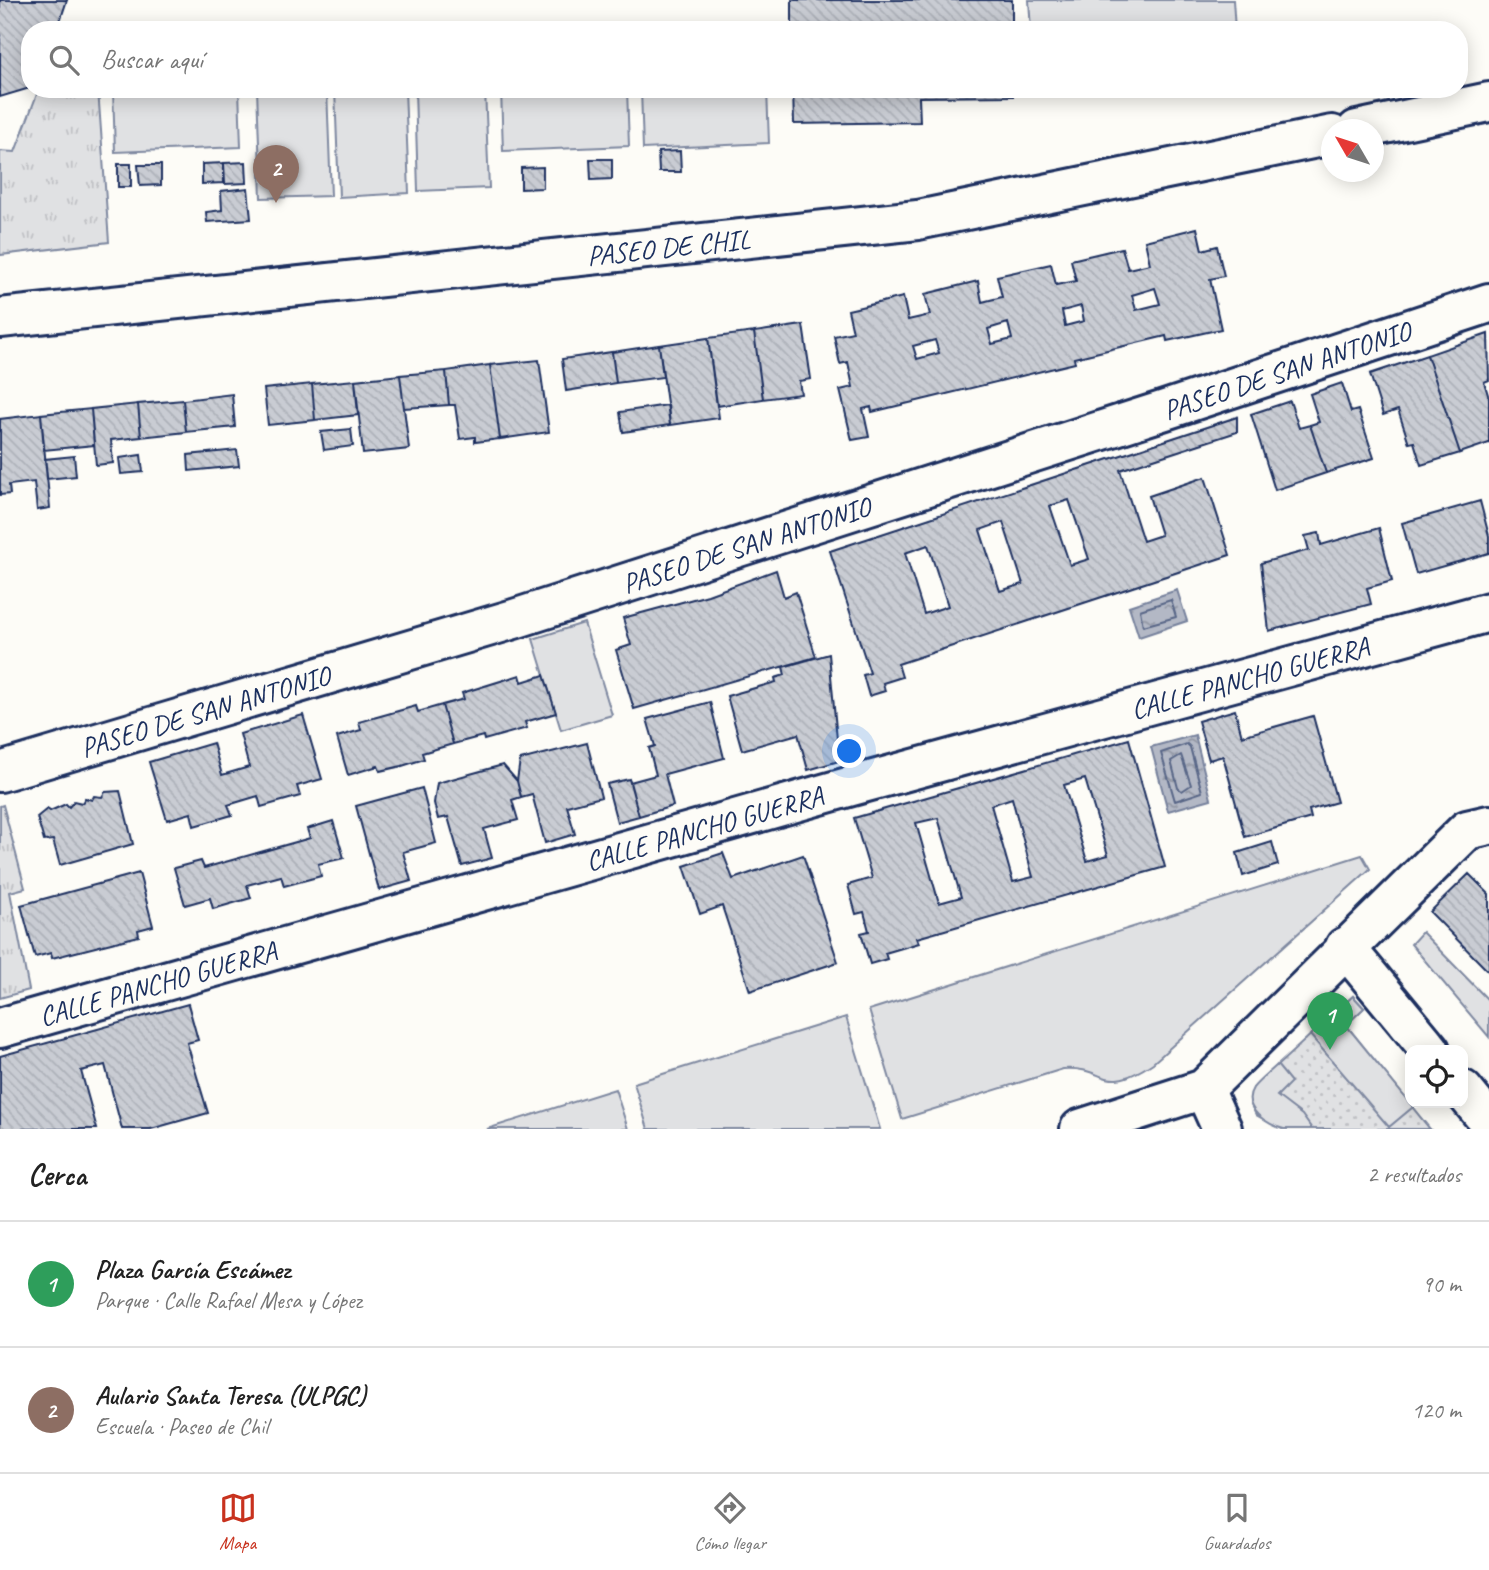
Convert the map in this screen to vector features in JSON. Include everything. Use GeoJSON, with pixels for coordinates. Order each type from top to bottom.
{"type":"FeatureCollection","features":[{"type":"Feature","properties":{"kind":"street"},"geometry":{"type":"LineString","coordinates":[[1384,124],[1489,102]]}},
{"type":"Feature","properties":{"kind":"street","name":"PASEO DE CHIL"},"geometry":{"type":"LineString","coordinates":[[0,318],[918,220],[1321,137]]}},
{"type":"Feature","properties":{"kind":"street","name":"PASEO DE SAN ANTONIO"},"geometry":{"type":"LineString","coordinates":[[0,772],[540,611],[1489,303]]}},
{"type":"Feature","properties":{"kind":"street","name":"CALLE PANCHO GUERRA"},"geometry":{"type":"LineString","coordinates":[[0,1028],[848,787],[1489,612]]}},
{"type":"Feature","properties":{"kind":"street"},"geometry":{"type":"LineString","coordinates":[[1080,1129],[1204,1089],[1345,947],[1468,830],[1489,825]]}},
{"type":"Feature","properties":{"kind":"street"},"geometry":{"type":"LineString","coordinates":[[1345,947],[1426,1045]]}},
{"type":"Feature","properties":{"kind":"street"},"geometry":{"type":"LineString","coordinates":[[1204,1089],[1222,1129]]}},
{"type":"Feature","properties":{"kind":"street"},"geometry":{"type":"LineString","coordinates":[[1468,1096],[1489,1122]]}},
{"type":"Feature","properties":{"kind":"green space"},"geometry":{"type":"Polygon","coordinates":[[[1029,0],[1233,0],[1234,21],[1030,21],[1029,0]]]}},
{"type":"Feature","properties":{"kind":"green space"},"geometry":{"type":"Polygon","coordinates":[[[36,98],[99,98],[109,242],[0,255],[0,151],[15,152],[36,98]]]}},
{"type":"Feature","properties":{"kind":"green space"},"geometry":{"type":"Polygon","coordinates":[[[113,98],[239,98],[241,147],[115,152],[113,98]]]}},
{"type":"Feature","properties":{"kind":"green space"},"geometry":{"type":"Polygon","coordinates":[[[257,98],[327,98],[331,196],[261,198],[257,98]]]}},
{"type":"Feature","properties":{"kind":"green space"},"geometry":{"type":"Polygon","coordinates":[[[335,98],[405,98],[409,193],[339,197],[335,98]]]}},
{"type":"Feature","properties":{"kind":"green space"},"geometry":{"type":"Polygon","coordinates":[[[415,98],[485,98],[489,188],[418,191],[415,98]]]}},
{"type":"Feature","properties":{"kind":"green space"},"geometry":{"type":"Polygon","coordinates":[[[501,98],[627,98],[629,146],[503,151],[501,98]]]}},
{"type":"Feature","properties":{"kind":"green space"},"geometry":{"type":"Polygon","coordinates":[[[641,98],[767,98],[769,143],[643,149],[641,98]]]}},
{"type":"Feature","properties":{"kind":"green space"},"geometry":{"type":"Polygon","coordinates":[[[584,623],[612,715],[561,730],[533,639],[584,623]]]}},
{"type":"Feature","properties":{"kind":"green space"},"geometry":{"type":"Polygon","coordinates":[[[3,805],[25,888],[10,892],[29,990],[0,998],[0,806],[3,805]]]}},
{"type":"Feature","properties":{"kind":"green space"},"geometry":{"type":"Polygon","coordinates":[[[1362,855],[1370,869],[1153,1063],[1136,1073],[1114,1079],[1077,1069],[1063,1069],[902,1119],[869,1010],[1362,855]]]}},
{"type":"Feature","properties":{"kind":"green space"},"geometry":{"type":"Polygon","coordinates":[[[1422,932],[1489,1001],[1489,1037],[1411,944],[1422,932]]]}},
{"type":"Feature","properties":{"kind":"green space"},"geometry":{"type":"Polygon","coordinates":[[[1353,996],[1364,1008],[1346,1025],[1405,1098],[1405,1108],[1413,1108],[1430,1129],[1282,1129],[1256,1115],[1250,1103],[1253,1088],[1353,996]]]}},
{"type":"Feature","properties":{"kind":"green space"},"geometry":{"type":"Polygon","coordinates":[[[1353,996],[1364,1008],[1346,1025],[1405,1097],[1405,1108],[1412,1108],[1389,1127],[1310,1035],[1353,996]]]}},
{"type":"Feature","properties":{"kind":"green space"},"geometry":{"type":"Polygon","coordinates":[[[846,1017],[880,1129],[648,1129],[634,1083],[846,1017]]]}},
{"type":"Feature","properties":{"kind":"green space"},"geometry":{"type":"Polygon","coordinates":[[[1277,1065],[1291,1082],[1277,1096],[1302,1115],[1312,1129],[1278,1127],[1264,1120],[1253,1109],[1250,1095],[1253,1088],[1277,1065]]]}},
{"type":"Feature","properties":{"kind":"green space"},"geometry":{"type":"Polygon","coordinates":[[[615,1089],[628,1129],[487,1129],[615,1089]]]}},
{"type":"Feature","properties":{"kind":"water"},"geometry":{"type":"Polygon","coordinates":[[[1177,590],[1187,621],[1139,637],[1129,606],[1177,590]]]}},
{"type":"Feature","properties":{"kind":"water"},"geometry":{"type":"Polygon","coordinates":[[[1195,735],[1211,799],[1168,811],[1151,747],[1195,735]]]}},
{"type":"Feature","properties":{"kind":"building"},"geometry":{"type":"Polygon","coordinates":[[[0,0],[67,0],[60,21],[21,21],[21,91],[0,97],[0,0]]]}},
{"type":"Feature","properties":{"kind":"building"},"geometry":{"type":"Polygon","coordinates":[[[792,0],[1012,0],[1012,21],[792,21],[792,0]]]}},
{"type":"Feature","properties":{"kind":"building"},"geometry":{"type":"Polygon","coordinates":[[[793,98],[919,98],[920,122],[794,124],[793,98]]]}},
{"type":"Feature","properties":{"kind":"building"},"geometry":{"type":"Polygon","coordinates":[[[680,151],[681,172],[659,172],[658,152],[680,151]]]}},
{"type":"Feature","properties":{"kind":"building"},"geometry":{"type":"Polygon","coordinates":[[[590,159],[612,159],[612,179],[591,180],[590,159]]]}},
{"type":"Feature","properties":{"kind":"building"},"geometry":{"type":"Polygon","coordinates":[[[246,162],[247,183],[225,184],[224,163],[246,162]]]}},
{"type":"Feature","properties":{"kind":"building"},"geometry":{"type":"Polygon","coordinates":[[[224,163],[224,183],[202,184],[202,164],[224,163]]]}},
{"type":"Feature","properties":{"kind":"building"},"geometry":{"type":"Polygon","coordinates":[[[118,164],[131,164],[131,187],[118,187],[118,164]]]}},
{"type":"Feature","properties":{"kind":"building"},"geometry":{"type":"Polygon","coordinates":[[[138,165],[161,165],[161,185],[140,186],[138,165]]]}},
{"type":"Feature","properties":{"kind":"building"},"geometry":{"type":"Polygon","coordinates":[[[543,167],[543,188],[521,189],[521,168],[543,167]]]}},
{"type":"Feature","properties":{"kind":"building"},"geometry":{"type":"Polygon","coordinates":[[[248,188],[251,219],[207,222],[206,212],[222,210],[221,191],[248,188]]]}},
{"type":"Feature","properties":{"kind":"building"},"geometry":{"type":"Polygon","coordinates":[[[1197,228],[1202,250],[1217,246],[1224,276],[1210,279],[1221,329],[1167,341],[1166,336],[1074,358],[1075,363],[872,412],[871,407],[863,409],[869,437],[852,440],[840,390],[853,387],[848,362],[840,364],[834,336],[853,332],[848,310],[903,297],[908,320],[930,315],[925,294],[978,281],[982,302],[1002,297],[997,276],[1051,264],[1056,285],[1076,281],[1071,260],[1122,248],[1128,269],[1150,264],[1145,241],[1197,228]],[[1155,288],[1132,295],[1136,310],[1160,304],[1155,288]],[[1081,306],[1062,311],[1065,326],[1084,321],[1081,306]],[[1008,323],[988,329],[992,344],[1012,339],[1008,323]],[[935,340],[913,346],[917,359],[939,353],[935,340]]]}},
{"type":"Feature","properties":{"kind":"building"},"geometry":{"type":"Polygon","coordinates":[[[803,325],[811,379],[799,381],[801,394],[763,399],[754,332],[803,325]]]}},
{"type":"Feature","properties":{"kind":"building"},"geometry":{"type":"Polygon","coordinates":[[[754,332],[763,399],[717,406],[708,338],[754,332]]]}},
{"type":"Feature","properties":{"kind":"building"},"geometry":{"type":"Polygon","coordinates":[[[1488,334],[1489,380],[1484,382],[1489,398],[1489,443],[1460,453],[1427,355],[1488,334]]]}},
{"type":"Feature","properties":{"kind":"building"},"geometry":{"type":"Polygon","coordinates":[[[708,338],[719,418],[670,425],[659,345],[708,338]]]}},
{"type":"Feature","properties":{"kind":"building"},"geometry":{"type":"Polygon","coordinates":[[[659,345],[663,377],[616,383],[612,352],[659,345]]]}},
{"type":"Feature","properties":{"kind":"building"},"geometry":{"type":"Polygon","coordinates":[[[612,352],[616,383],[566,391],[562,359],[612,352]]]}},
{"type":"Feature","properties":{"kind":"building"},"geometry":{"type":"Polygon","coordinates":[[[1427,355],[1460,453],[1421,465],[1414,442],[1409,443],[1398,410],[1383,415],[1370,374],[1427,355]]]}},
{"type":"Feature","properties":{"kind":"building"},"geometry":{"type":"Polygon","coordinates":[[[539,360],[549,432],[500,439],[490,365],[539,360]]]}},
{"type":"Feature","properties":{"kind":"building"},"geometry":{"type":"Polygon","coordinates":[[[490,365],[500,439],[475,442],[475,437],[460,439],[455,405],[449,405],[446,371],[490,365]]]}},
{"type":"Feature","properties":{"kind":"building"},"geometry":{"type":"Polygon","coordinates":[[[446,371],[449,405],[404,408],[400,375],[446,371]]]}},
{"type":"Feature","properties":{"kind":"building"},"geometry":{"type":"Polygon","coordinates":[[[400,375],[409,449],[363,454],[355,380],[400,375]]]}},
{"type":"Feature","properties":{"kind":"building"},"geometry":{"type":"Polygon","coordinates":[[[355,380],[358,415],[315,420],[312,384],[355,380]]]}},
{"type":"Feature","properties":{"kind":"building"},"geometry":{"type":"Polygon","coordinates":[[[1342,383],[1351,412],[1358,410],[1374,458],[1326,473],[1310,425],[1319,422],[1310,394],[1342,383]]]}},
{"type":"Feature","properties":{"kind":"building"},"geometry":{"type":"Polygon","coordinates":[[[312,384],[315,420],[268,425],[264,389],[312,384]]]}},
{"type":"Feature","properties":{"kind":"building"},"geometry":{"type":"Polygon","coordinates":[[[232,394],[235,427],[186,432],[183,400],[232,394]]]}},
{"type":"Feature","properties":{"kind":"building"},"geometry":{"type":"Polygon","coordinates":[[[183,400],[186,432],[141,437],[138,404],[183,400]]]}},
{"type":"Feature","properties":{"kind":"building"},"geometry":{"type":"Polygon","coordinates":[[[1290,401],[1299,428],[1310,425],[1326,473],[1275,490],[1251,414],[1290,401]]]}},
{"type":"Feature","properties":{"kind":"building"},"geometry":{"type":"Polygon","coordinates":[[[138,404],[141,437],[111,440],[113,463],[96,465],[91,409],[138,404]]]}},
{"type":"Feature","properties":{"kind":"building"},"geometry":{"type":"Polygon","coordinates":[[[668,405],[670,425],[623,432],[620,412],[668,405]]]}},
{"type":"Feature","properties":{"kind":"building"},"geometry":{"type":"Polygon","coordinates":[[[91,409],[94,445],[44,450],[41,414],[91,409]]]}},
{"type":"Feature","properties":{"kind":"building"},"geometry":{"type":"Polygon","coordinates":[[[41,414],[50,508],[37,510],[34,482],[9,485],[10,494],[0,495],[0,419],[41,414]]]}},
{"type":"Feature","properties":{"kind":"building"},"geometry":{"type":"Polygon","coordinates":[[[1237,417],[1237,432],[1120,470],[1143,541],[1161,535],[1149,496],[1205,477],[1230,555],[898,664],[902,677],[883,683],[885,691],[869,696],[863,675],[870,673],[830,551],[1237,417]],[[1069,500],[1050,506],[1070,565],[1089,559],[1069,500]],[[1003,522],[980,530],[1000,591],[1023,584],[1003,522]],[[928,545],[905,553],[924,614],[948,606],[928,545]]]}},
{"type":"Feature","properties":{"kind":"building"},"geometry":{"type":"Polygon","coordinates":[[[351,429],[353,446],[324,450],[321,432],[351,429]]]}},
{"type":"Feature","properties":{"kind":"building"},"geometry":{"type":"Polygon","coordinates":[[[237,450],[239,466],[189,471],[188,455],[237,450]]]}},
{"type":"Feature","properties":{"kind":"building"},"geometry":{"type":"Polygon","coordinates":[[[141,455],[143,472],[121,474],[119,458],[141,455]]]}},
{"type":"Feature","properties":{"kind":"building"},"geometry":{"type":"Polygon","coordinates":[[[74,456],[76,476],[47,479],[45,459],[74,456]]]}},
{"type":"Feature","properties":{"kind":"building"},"geometry":{"type":"Polygon","coordinates":[[[1480,501],[1489,536],[1489,553],[1416,574],[1402,523],[1480,501]]]}},
{"type":"Feature","properties":{"kind":"building"},"geometry":{"type":"Polygon","coordinates":[[[1379,528],[1392,581],[1367,588],[1371,604],[1269,631],[1261,563],[1309,550],[1305,536],[1319,533],[1321,545],[1379,528]]]}},
{"type":"Feature","properties":{"kind":"building"},"geometry":{"type":"Polygon","coordinates":[[[776,570],[784,597],[796,592],[816,657],[634,709],[616,650],[631,645],[623,618],[708,595],[776,570]]]}},
{"type":"Feature","properties":{"kind":"building"},"geometry":{"type":"Polygon","coordinates":[[[829,654],[839,761],[808,770],[798,734],[742,750],[727,696],[776,682],[775,678],[785,675],[783,667],[829,654]]]}},
{"type":"Feature","properties":{"kind":"building"},"geometry":{"type":"Polygon","coordinates":[[[520,675],[522,682],[544,675],[556,713],[525,722],[527,728],[484,740],[483,736],[453,744],[442,705],[464,699],[462,693],[520,675]]]}},
{"type":"Feature","properties":{"kind":"building"},"geometry":{"type":"Polygon","coordinates":[[[710,702],[724,758],[665,774],[673,806],[639,816],[630,782],[656,775],[649,748],[655,746],[647,719],[710,702]]]}},
{"type":"Feature","properties":{"kind":"building"},"geometry":{"type":"Polygon","coordinates":[[[442,705],[453,744],[422,753],[424,759],[402,766],[380,771],[378,766],[348,775],[337,737],[361,730],[359,722],[416,706],[418,712],[442,705]]]}},
{"type":"Feature","properties":{"kind":"building"},"geometry":{"type":"Polygon","coordinates":[[[1235,710],[1242,736],[1313,716],[1337,802],[1309,810],[1311,818],[1245,837],[1223,756],[1209,760],[1198,721],[1235,710]]]}},
{"type":"Feature","properties":{"kind":"building"},"geometry":{"type":"Polygon","coordinates":[[[303,715],[322,779],[297,786],[300,796],[261,807],[258,796],[228,805],[232,815],[194,826],[191,813],[167,820],[149,762],[213,743],[222,775],[249,767],[240,734],[303,715]]]}},
{"type":"Feature","properties":{"kind":"building"},"geometry":{"type":"Polygon","coordinates":[[[1129,739],[1165,867],[917,938],[919,943],[885,953],[887,959],[870,964],[861,933],[869,931],[864,912],[856,914],[848,885],[872,878],[854,818],[1129,739]],[[1085,779],[1064,785],[1087,861],[1108,855],[1085,779]],[[1012,798],[991,805],[1013,882],[1033,877],[1012,798]],[[938,818],[916,823],[939,903],[961,897],[938,818]]]}},
{"type":"Feature","properties":{"kind":"building"},"geometry":{"type":"Polygon","coordinates":[[[587,743],[601,797],[567,806],[575,834],[545,843],[532,794],[521,797],[517,781],[520,760],[587,743]]]}},
{"type":"Feature","properties":{"kind":"building"},"geometry":{"type":"Polygon","coordinates":[[[503,765],[517,781],[521,797],[512,800],[518,820],[484,829],[492,858],[462,866],[448,817],[438,819],[434,803],[437,783],[503,765]]]}},
{"type":"Feature","properties":{"kind":"building"},"geometry":{"type":"Polygon","coordinates":[[[629,779],[639,816],[617,822],[607,784],[629,779]]]}},
{"type":"Feature","properties":{"kind":"building"},"geometry":{"type":"Polygon","coordinates":[[[422,788],[436,843],[403,852],[411,881],[379,890],[356,806],[422,788]]]}},
{"type":"Feature","properties":{"kind":"building"},"geometry":{"type":"Polygon","coordinates":[[[120,791],[133,844],[60,865],[53,840],[44,841],[37,817],[47,809],[50,811],[66,804],[69,807],[74,801],[82,803],[85,798],[92,800],[94,796],[102,797],[105,792],[120,791]]]}},
{"type":"Feature","properties":{"kind":"building"},"geometry":{"type":"Polygon","coordinates":[[[333,821],[344,858],[318,864],[321,876],[284,886],[281,876],[247,885],[251,898],[213,909],[210,898],[185,905],[174,868],[201,861],[204,868],[310,838],[307,829],[333,821]]]}},
{"type":"Feature","properties":{"kind":"building"},"geometry":{"type":"Polygon","coordinates":[[[1272,842],[1278,865],[1243,876],[1237,853],[1272,842]]]}},
{"type":"Feature","properties":{"kind":"building"},"geometry":{"type":"Polygon","coordinates":[[[723,853],[733,879],[803,855],[838,962],[750,991],[722,906],[700,914],[684,866],[723,853]]]}},
{"type":"Feature","properties":{"kind":"building"},"geometry":{"type":"Polygon","coordinates":[[[139,873],[153,926],[138,930],[139,936],[52,958],[51,953],[35,957],[21,905],[139,873]]]}},
{"type":"Feature","properties":{"kind":"building"},"geometry":{"type":"Polygon","coordinates":[[[1469,874],[1489,894],[1489,972],[1430,912],[1469,874]]]}},
{"type":"Feature","properties":{"kind":"building"},"geometry":{"type":"Polygon","coordinates":[[[188,1004],[198,1040],[187,1043],[208,1113],[151,1129],[122,1129],[105,1065],[81,1071],[97,1129],[0,1129],[0,1056],[188,1004]]]}},
{"type":"Feature","properties":{"kind":"place","name":"Aulario Santa Teresa (ULPGC)"},"geometry":{"type":"Point","coordinates":[276,203]}},
{"type":"Feature","properties":{"kind":"place","name":"Plaza García Escámez"},"geometry":{"type":"Point","coordinates":[1330,1050]}}]}
